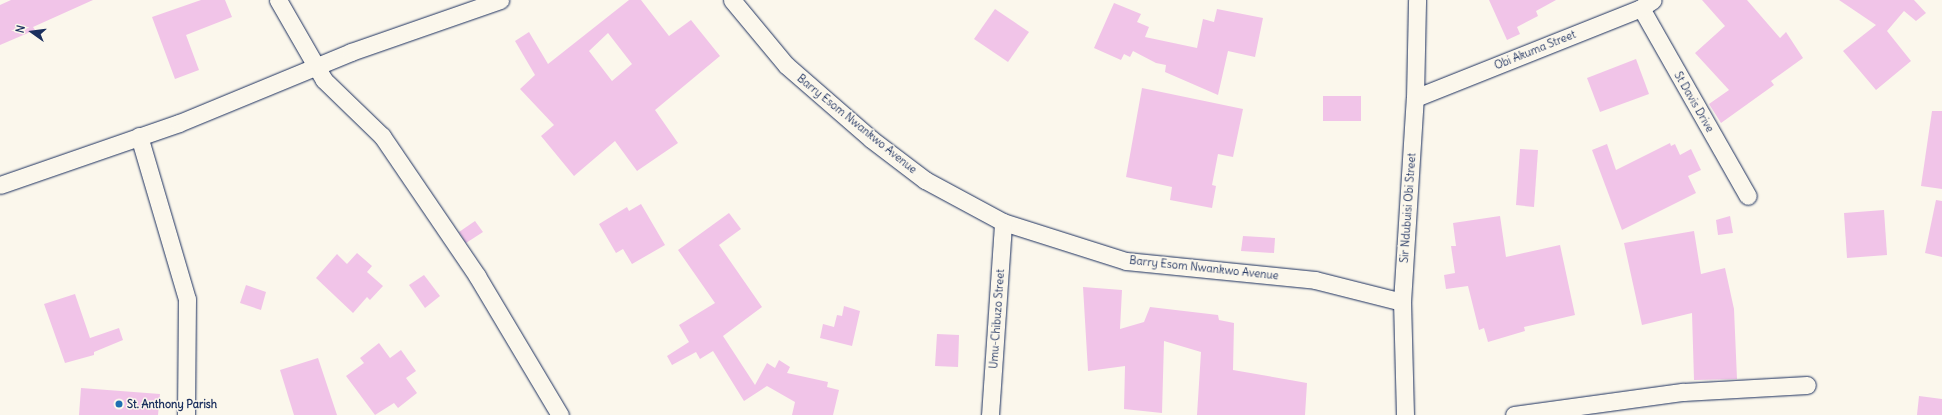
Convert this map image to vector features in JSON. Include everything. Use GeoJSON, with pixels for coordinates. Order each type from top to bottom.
{"type":"FeatureCollection","features":[{"type":"Feature","properties":{"kind":"street"},"geometry":{"type":"LineString","coordinates":[[278,0],[315,67],[349,106],[382,136],[477,276],[560,415]]}},
{"type":"Feature","properties":{"kind":"street"},"geometry":{"type":"LineString","coordinates":[[0,185],[179,123],[351,52],[500,0]]}},
{"type":"Feature","properties":{"kind":"street","name":"Barry Esom Nwankwo Avenue"},"geometry":{"type":"LineString","coordinates":[[732,0],[786,65],[872,139],[925,180],[1003,222],[1126,261],[1315,280],[1402,302]]}},
{"type":"Feature","properties":{"kind":"street","name":"Sir Ndubuisi Obi Street"},"geometry":{"type":"LineString","coordinates":[[1405,415],[1402,302],[1415,98],[1417,0]]}},
{"type":"Feature","properties":{"kind":"street","name":"Obi Akuma Street"},"geometry":{"type":"LineString","coordinates":[[1415,98],[1647,4]]}},
{"type":"Feature","properties":{"kind":"street","name":"St Davis Drive"},"geometry":{"type":"LineString","coordinates":[[1647,4],[1748,196]]}},
{"type":"Feature","properties":{"kind":"street"},"geometry":{"type":"LineString","coordinates":[[139,136],[187,299],[186,415]]}},
{"type":"Feature","properties":{"kind":"street","name":"Umu-Chibuzo Street"},"geometry":{"type":"LineString","coordinates":[[990,415],[1003,222]]}},
{"type":"Feature","properties":{"kind":"street"},"geometry":{"type":"LineString","coordinates":[[1514,415],[1683,392],[1807,386]]}},
{"type":"Feature","properties":{"kind":"building"},"geometry":{"type":"Polygon","coordinates":[[[11,0],[93,0],[33,27],[35,30],[0,45],[0,5],[11,0]]]}},
{"type":"Feature","properties":{"kind":"building"},"geometry":{"type":"Polygon","coordinates":[[[201,0],[225,0],[232,17],[186,35],[199,70],[175,79],[152,17],[201,0]]]}},
{"type":"Feature","properties":{"kind":"building"},"geometry":{"type":"Polygon","coordinates":[[[629,0],[641,0],[669,36],[691,20],[720,56],[655,110],[678,143],[637,171],[615,141],[574,176],[541,136],[554,125],[520,89],[535,75],[515,41],[529,32],[548,64],[629,0]],[[608,33],[589,51],[612,81],[632,64],[608,33]]]}},
{"type":"Feature","properties":{"kind":"building"},"geometry":{"type":"Polygon","coordinates":[[[1489,0],[1556,0],[1536,11],[1538,16],[1517,27],[1520,34],[1507,40],[1489,0]]]}},
{"type":"Feature","properties":{"kind":"building"},"geometry":{"type":"Polygon","coordinates":[[[1702,0],[1747,0],[1780,38],[1786,32],[1803,58],[1771,81],[1774,85],[1721,123],[1709,104],[1729,90],[1695,53],[1725,26],[1702,0]]]}},
{"type":"Feature","properties":{"kind":"building"},"geometry":{"type":"Polygon","coordinates":[[[1839,0],[1914,0],[1926,13],[1916,21],[1904,11],[1887,31],[1911,61],[1876,90],[1843,51],[1876,25],[1839,0]]]}},
{"type":"Feature","properties":{"kind":"building"},"geometry":{"type":"Polygon","coordinates":[[[1114,3],[1141,14],[1137,22],[1149,27],[1145,37],[1197,48],[1203,19],[1214,22],[1217,9],[1263,18],[1255,57],[1228,51],[1218,95],[1165,72],[1166,65],[1156,63],[1133,51],[1130,57],[1124,54],[1121,60],[1094,48],[1114,3]]]}},
{"type":"Feature","properties":{"kind":"building"},"geometry":{"type":"Polygon","coordinates":[[[995,9],[1029,32],[1008,62],[974,39],[995,9]]]}},
{"type":"Feature","properties":{"kind":"building"},"geometry":{"type":"Polygon","coordinates":[[[1636,59],[1649,94],[1600,112],[1587,78],[1636,59]]]}},
{"type":"Feature","properties":{"kind":"building"},"geometry":{"type":"Polygon","coordinates":[[[1142,88],[1243,109],[1233,157],[1218,154],[1212,185],[1216,186],[1212,208],[1170,200],[1172,187],[1126,177],[1142,88]]]}},
{"type":"Feature","properties":{"kind":"building"},"geometry":{"type":"Polygon","coordinates":[[[1323,96],[1361,96],[1361,121],[1323,121],[1323,96]]]}},
{"type":"Feature","properties":{"kind":"building"},"geometry":{"type":"Polygon","coordinates":[[[1932,111],[1942,111],[1942,189],[1921,186],[1932,111]]]}},
{"type":"Feature","properties":{"kind":"building"},"geometry":{"type":"Polygon","coordinates":[[[1670,143],[1671,146],[1675,144],[1680,155],[1691,149],[1701,170],[1688,176],[1696,193],[1622,230],[1592,150],[1607,144],[1616,170],[1670,143]]]}},
{"type":"Feature","properties":{"kind":"building"},"geometry":{"type":"Polygon","coordinates":[[[1520,149],[1538,150],[1534,207],[1516,205],[1520,149]]]}},
{"type":"Feature","properties":{"kind":"building"},"geometry":{"type":"Polygon","coordinates":[[[1936,200],[1942,201],[1942,257],[1925,253],[1936,200]]]}},
{"type":"Feature","properties":{"kind":"building"},"geometry":{"type":"Polygon","coordinates":[[[641,204],[665,245],[632,264],[623,249],[616,253],[599,224],[627,207],[629,211],[641,204]]]}},
{"type":"Feature","properties":{"kind":"building"},"geometry":{"type":"Polygon","coordinates":[[[1884,210],[1887,255],[1847,258],[1844,213],[1884,210]]]}},
{"type":"Feature","properties":{"kind":"building"},"geometry":{"type":"Polygon","coordinates":[[[729,213],[741,229],[719,245],[762,307],[723,336],[755,385],[767,363],[775,368],[779,360],[790,367],[787,373],[828,382],[827,387],[839,390],[833,415],[792,415],[795,402],[767,386],[744,401],[713,351],[700,359],[696,352],[672,365],[667,356],[689,342],[679,325],[715,303],[678,250],[729,213]]]}},
{"type":"Feature","properties":{"kind":"building"},"geometry":{"type":"Polygon","coordinates":[[[1500,216],[1506,257],[1560,245],[1575,315],[1524,327],[1525,331],[1488,342],[1484,328],[1479,330],[1468,286],[1446,289],[1444,275],[1455,273],[1451,246],[1456,246],[1453,223],[1500,216]]]}},
{"type":"Feature","properties":{"kind":"building"},"geometry":{"type":"Polygon","coordinates":[[[1730,216],[1733,233],[1718,235],[1716,220],[1730,216]]]}},
{"type":"Feature","properties":{"kind":"building"},"geometry":{"type":"Polygon","coordinates":[[[475,221],[483,232],[466,243],[459,232],[475,221]]]}},
{"type":"Feature","properties":{"kind":"building"},"geometry":{"type":"Polygon","coordinates":[[[1694,231],[1701,274],[1725,268],[1734,309],[1737,379],[1694,380],[1692,313],[1642,325],[1624,243],[1694,231]]]}},
{"type":"Feature","properties":{"kind":"building"},"geometry":{"type":"Polygon","coordinates":[[[1243,236],[1275,238],[1274,253],[1241,251],[1243,236]]]}},
{"type":"Feature","properties":{"kind":"building"},"geometry":{"type":"Polygon","coordinates":[[[357,253],[372,266],[367,272],[383,286],[370,300],[367,297],[353,313],[316,278],[337,254],[347,264],[357,253]]]}},
{"type":"Feature","properties":{"kind":"building"},"geometry":{"type":"Polygon","coordinates":[[[424,275],[440,296],[425,308],[409,285],[424,275]]]}},
{"type":"Feature","properties":{"kind":"building"},"geometry":{"type":"Polygon","coordinates":[[[246,285],[266,292],[261,310],[240,303],[246,285]]]}},
{"type":"Feature","properties":{"kind":"building"},"geometry":{"type":"Polygon","coordinates":[[[1083,287],[1122,290],[1120,329],[1144,322],[1150,307],[1218,315],[1219,320],[1234,323],[1233,370],[1307,383],[1305,415],[1197,415],[1201,352],[1164,341],[1162,413],[1124,409],[1125,366],[1088,371],[1083,287]]]}},
{"type":"Feature","properties":{"kind":"building"},"geometry":{"type":"Polygon","coordinates":[[[75,294],[90,338],[119,328],[123,340],[94,352],[94,355],[65,363],[44,304],[75,294]]]}},
{"type":"Feature","properties":{"kind":"building"},"geometry":{"type":"Polygon","coordinates":[[[844,306],[860,311],[852,346],[820,338],[823,324],[834,327],[837,315],[842,316],[844,306]]]}},
{"type":"Feature","properties":{"kind":"building"},"geometry":{"type":"Polygon","coordinates":[[[937,334],[959,335],[958,367],[935,366],[937,334]]]}},
{"type":"Feature","properties":{"kind":"building"},"geometry":{"type":"Polygon","coordinates":[[[379,343],[390,358],[401,350],[416,371],[406,378],[417,393],[398,408],[394,403],[375,415],[346,376],[364,363],[360,358],[379,343]]]}},
{"type":"Feature","properties":{"kind":"building"},"geometry":{"type":"Polygon","coordinates":[[[318,358],[337,415],[294,415],[280,370],[318,358]]]}},
{"type":"Feature","properties":{"kind":"building","name":"St. Anthony Parish"},"geometry":{"type":"Polygon","coordinates":[[[81,388],[160,394],[158,415],[79,415],[81,388]]]}},
{"type":"Feature","properties":{"kind":"building"},"geometry":{"type":"Polygon","coordinates":[[[1919,396],[1942,399],[1942,415],[1917,415],[1919,396]]]}},
{"type":"Feature","properties":{"kind":"place","name":"St. Anthony Parish"},"geometry":{"type":"Point","coordinates":[119,404]}}]}
